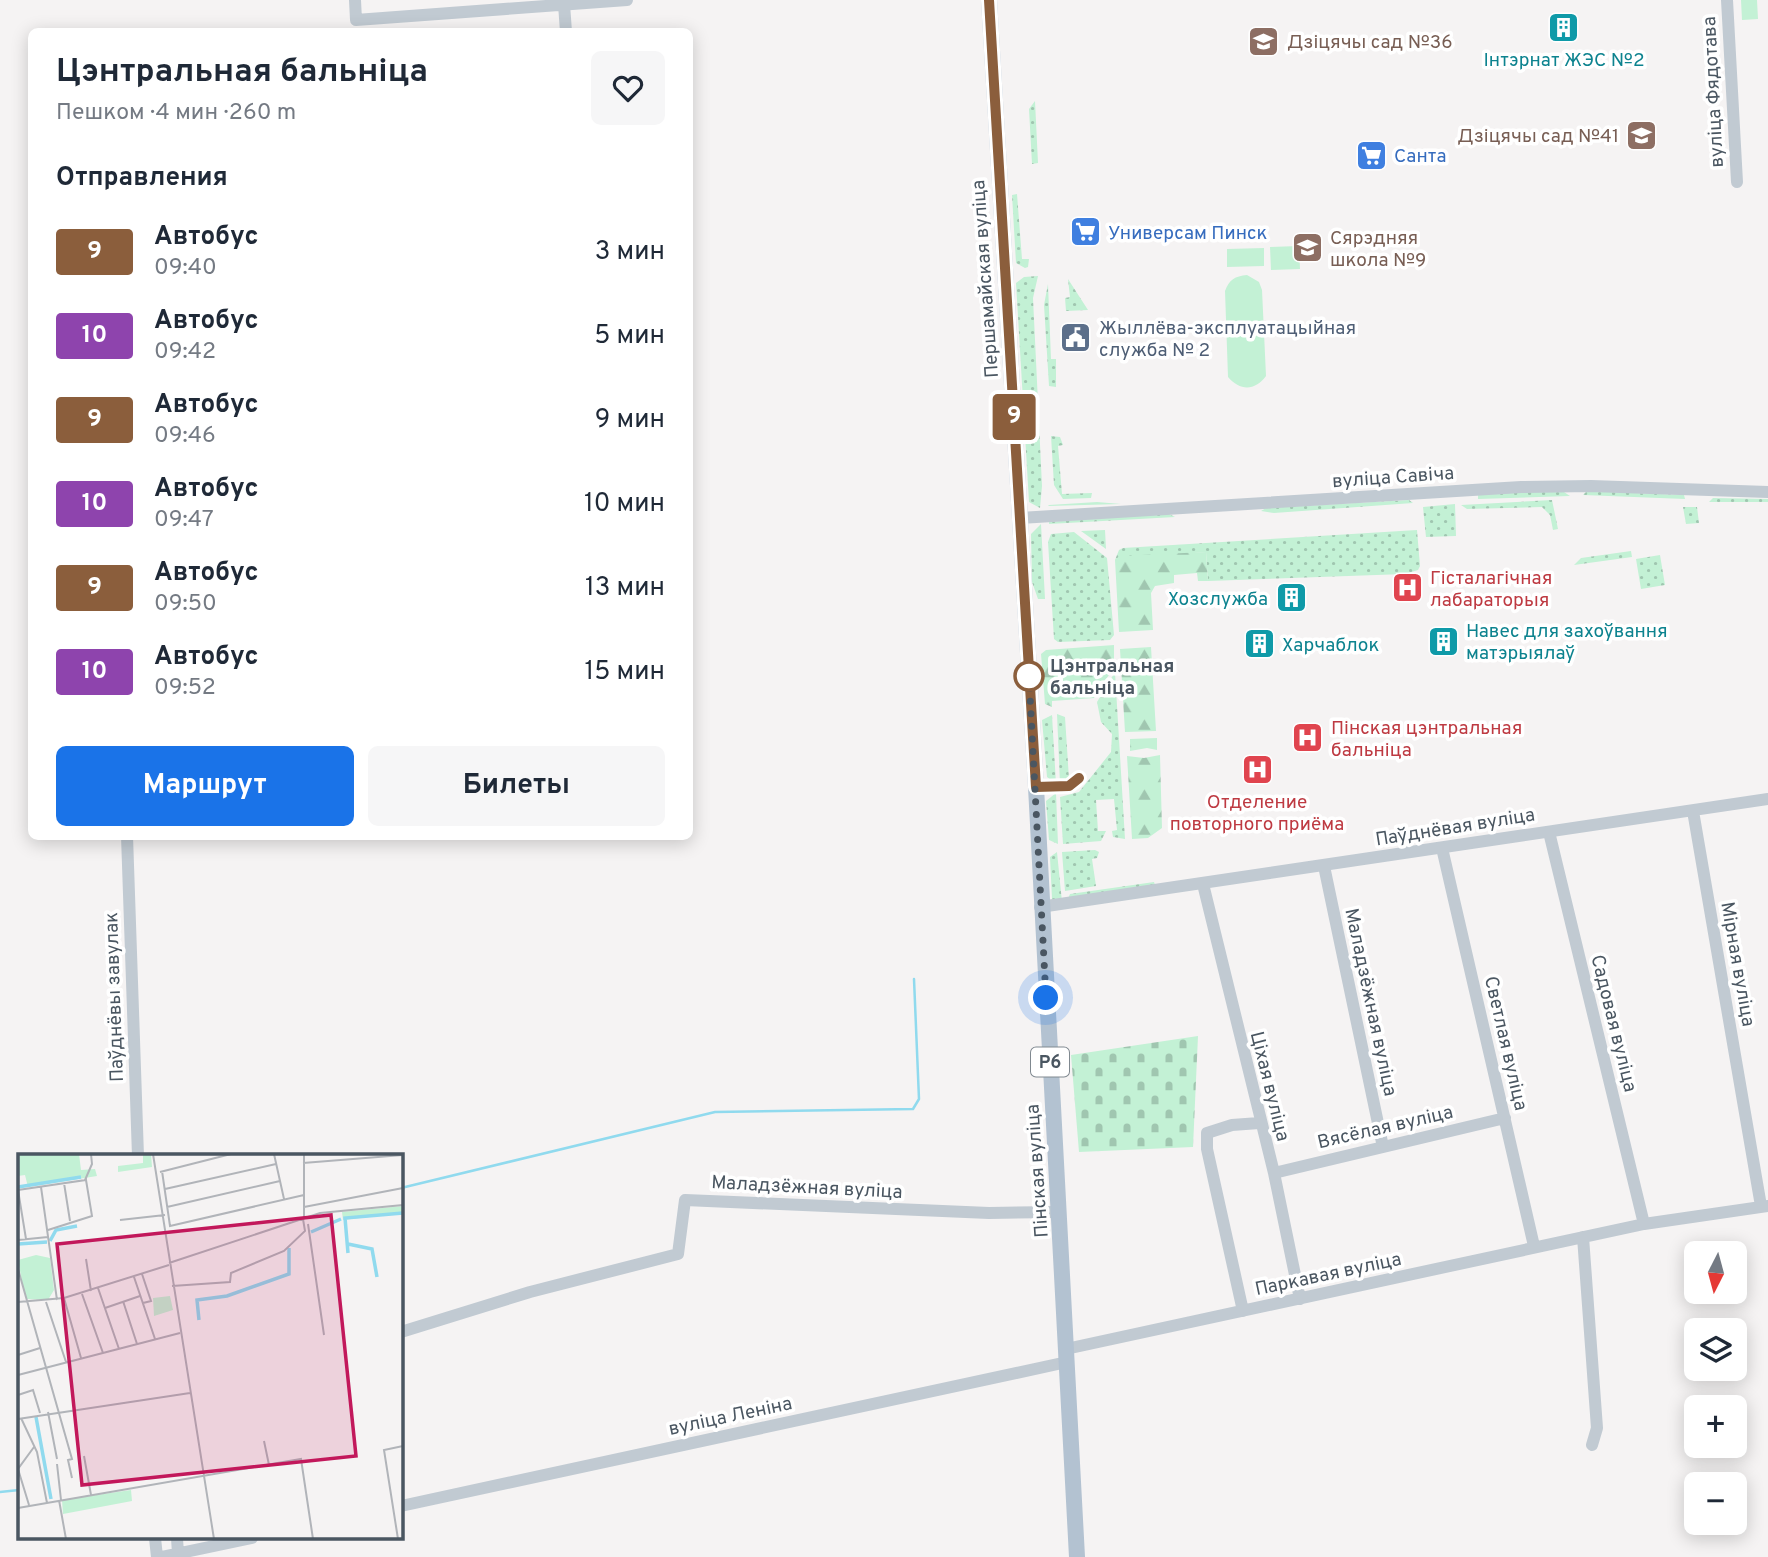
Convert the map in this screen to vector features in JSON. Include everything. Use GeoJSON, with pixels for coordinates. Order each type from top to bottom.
{"type":"FeatureCollection","features":[{"type":"Feature","properties":{"kind":"main road","name":"Першамайская вуліца"},"geometry":{"type":"LineString","coordinates":[[989,0],[1040,907]]}},
{"type":"Feature","properties":{"kind":"main road","name":"Пінская вуліца"},"geometry":{"type":"LineString","coordinates":[[1040,907],[1059,1212],[1072,1352],[1077,1557]]}},
{"type":"Feature","properties":{"kind":"street"},"geometry":{"type":"LineString","coordinates":[[355,0],[356,20],[627,0]]}},
{"type":"Feature","properties":{"kind":"street","name":"вуліца Фядотава"},"geometry":{"type":"LineString","coordinates":[[1727,0],[1737,182]]}},
{"type":"Feature","properties":{"kind":"street"},"geometry":{"type":"LineString","coordinates":[[564,4],[565,27]]}},
{"type":"Feature","properties":{"kind":"street","name":"вуліца Савіча"},"geometry":{"type":"LineString","coordinates":[[1020,519],[1521,487],[1591,486],[1768,492]]}},
{"type":"Feature","properties":{"kind":"street","name":"Паўднёвая вуліца"},"geometry":{"type":"LineString","coordinates":[[1040,907],[1768,799]]}},
{"type":"Feature","properties":{"kind":"street","name":"Мірная вуліца"},"geometry":{"type":"LineString","coordinates":[[1693,811],[1764,1206]]}},
{"type":"Feature","properties":{"kind":"street","name":"Садовая вуліца"},"geometry":{"type":"LineString","coordinates":[[1549,832],[1643,1224]]}},
{"type":"Feature","properties":{"kind":"street","name":"Паўднёвы завулак"},"geometry":{"type":"LineString","coordinates":[[127,840],[138,1154]]}},
{"type":"Feature","properties":{"kind":"street","name":"Светлая вуліца"},"geometry":{"type":"LineString","coordinates":[[1442,848],[1534,1247]]}},
{"type":"Feature","properties":{"kind":"street","name":"Маладзёжная вуліца"},"geometry":{"type":"LineString","coordinates":[[1324,866],[1383,1147]]}},
{"type":"Feature","properties":{"kind":"street","name":"Ціхая вуліца"},"geometry":{"type":"LineString","coordinates":[[1203,884],[1273,1173],[1300,1299]]}},
{"type":"Feature","properties":{"kind":"street","name":"Вясёлая вуліца"},"geometry":{"type":"LineString","coordinates":[[1273,1173],[1505,1118]]}},
{"type":"Feature","properties":{"kind":"street"},"geometry":{"type":"LineString","coordinates":[[1242,1311],[1207,1149],[1207,1133],[1232,1125],[1259,1123]]}},
{"type":"Feature","properties":{"kind":"street","name":"Маладзёжная вуліца"},"geometry":{"type":"LineString","coordinates":[[402,1332],[530,1292],[678,1254],[685,1200],[989,1213],[1059,1212]]}},
{"type":"Feature","properties":{"kind":"street","name":"Паркавая вуліца"},"geometry":{"type":"LineString","coordinates":[[1072,1352],[1242,1311],[1643,1224],[1764,1206]]}},
{"type":"Feature","properties":{"kind":"street"},"geometry":{"type":"LineString","coordinates":[[1583,1237],[1597,1428],[1592,1445]]}},
{"type":"Feature","properties":{"kind":"street","name":"вуліца Леніна"},"geometry":{"type":"LineString","coordinates":[[402,1506],[1072,1352]]}},
{"type":"Feature","properties":{"kind":"street"},"geometry":{"type":"LineString","coordinates":[[156,1540],[168,1556]]}},
{"type":"Feature","properties":{"kind":"street"},"geometry":{"type":"LineString","coordinates":[[168,1556],[176,1540]]}},
{"type":"Feature","properties":{"kind":"street"},"geometry":{"type":"LineString","coordinates":[[168,1556],[242,1540]]}},
{"type":"Feature","properties":{"kind":"green space"},"geometry":{"type":"Polygon","coordinates":[[[1741,0],[1757,0],[1758,19],[1742,20],[1741,0]]]}},
{"type":"Feature","properties":{"kind":"green space"},"geometry":{"type":"Polygon","coordinates":[[[1035,101],[1038,163],[1032,164],[1029,109],[1035,101]]]}},
{"type":"Feature","properties":{"kind":"green space"},"geometry":{"type":"Polygon","coordinates":[[[1017,194],[1022,259],[1029,259],[1028,267],[1025,268],[1016,263],[1012,195],[1017,194]]]}},
{"type":"Feature","properties":{"kind":"green space"},"geometry":{"type":"Polygon","coordinates":[[[1299,246],[1300,269],[1271,270],[1270,247],[1299,246]]]}},
{"type":"Feature","properties":{"kind":"green space"},"geometry":{"type":"Polygon","coordinates":[[[1264,248],[1264,266],[1227,267],[1227,249],[1264,248]]]}},
{"type":"Feature","properties":{"kind":"green space"},"geometry":{"type":"Polygon","coordinates":[[[1247,275],[1259,282],[1262,290],[1266,376],[1252,387],[1242,387],[1228,377],[1225,291],[1233,279],[1247,275]]]}},
{"type":"Feature","properties":{"kind":"green space"},"geometry":{"type":"Polygon","coordinates":[[[1038,276],[1033,298],[1042,486],[1040,508],[1029,502],[1016,283],[1024,277],[1038,276]]]}},
{"type":"Feature","properties":{"kind":"green space"},"geometry":{"type":"Polygon","coordinates":[[[1068,279],[1088,310],[1066,311],[1065,298],[1070,297],[1068,279]]]}},
{"type":"Feature","properties":{"kind":"green space"},"geometry":{"type":"Polygon","coordinates":[[[1048,284],[1051,359],[1056,359],[1056,387],[1049,386],[1044,305],[1048,284]]]}},
{"type":"Feature","properties":{"kind":"green space"},"geometry":{"type":"Polygon","coordinates":[[[1051,436],[1060,437],[1063,445],[1058,446],[1062,494],[1092,493],[1091,498],[1063,499],[1054,485],[1051,436]]]}},
{"type":"Feature","properties":{"kind":"green space"},"geometry":{"type":"Polygon","coordinates":[[[1587,491],[1684,495],[1685,499],[1583,495],[1587,491]]]}},
{"type":"Feature","properties":{"kind":"green space"},"geometry":{"type":"Polygon","coordinates":[[[1564,492],[1570,496],[1478,499],[1478,494],[1564,492]]]}},
{"type":"Feature","properties":{"kind":"green space"},"geometry":{"type":"Polygon","coordinates":[[[1713,498],[1768,499],[1768,502],[1709,502],[1713,498]]]}},
{"type":"Feature","properties":{"kind":"green space"},"geometry":{"type":"Polygon","coordinates":[[[1409,500],[1413,503],[1274,513],[1261,511],[1266,508],[1409,500]]]}},
{"type":"Feature","properties":{"kind":"green space"},"geometry":{"type":"Polygon","coordinates":[[[1552,500],[1558,529],[1553,530],[1550,515],[1542,507],[1467,509],[1461,505],[1552,500]]]}},
{"type":"Feature","properties":{"kind":"green space"},"geometry":{"type":"Polygon","coordinates":[[[1097,502],[1121,504],[1048,506],[1049,505],[1097,502]]]}},
{"type":"Feature","properties":{"kind":"green space"},"geometry":{"type":"Polygon","coordinates":[[[1455,504],[1456,536],[1426,537],[1423,507],[1455,504]]]}},
{"type":"Feature","properties":{"kind":"green space"},"geometry":{"type":"Polygon","coordinates":[[[1683,507],[1697,507],[1699,523],[1686,524],[1683,507]]]}},
{"type":"Feature","properties":{"kind":"green space"},"geometry":{"type":"Polygon","coordinates":[[[1167,513],[1175,517],[1049,524],[1049,522],[1167,513]]]}},
{"type":"Feature","properties":{"kind":"green space"},"geometry":{"type":"Polygon","coordinates":[[[1041,524],[1045,599],[1038,599],[1032,582],[1031,534],[1041,524]]]}},
{"type":"Feature","properties":{"kind":"green space"},"geometry":{"type":"Polygon","coordinates":[[[1105,530],[1106,549],[1081,531],[1105,530]]]}},
{"type":"Feature","properties":{"kind":"green space"},"geometry":{"type":"Polygon","coordinates":[[[1417,530],[1420,566],[1418,570],[1405,574],[1208,581],[1206,552],[1115,560],[1119,550],[1123,548],[1417,530]]]}},
{"type":"Feature","properties":{"kind":"green space"},"geometry":{"type":"Polygon","coordinates":[[[1074,532],[1107,558],[1114,635],[1110,640],[1058,642],[1054,639],[1048,542],[1051,534],[1074,532]]]}},
{"type":"Feature","properties":{"kind":"green space"},"geometry":{"type":"Polygon","coordinates":[[[1631,551],[1632,557],[1574,565],[1581,558],[1631,551]]]}},
{"type":"Feature","properties":{"kind":"green space"},"geometry":{"type":"Polygon","coordinates":[[[1206,552],[1208,581],[1198,581],[1197,573],[1174,575],[1174,583],[1155,586],[1151,593],[1153,630],[1119,632],[1115,560],[1120,556],[1206,552]]]}},
{"type":"Feature","properties":{"kind":"green space"},"geometry":{"type":"Polygon","coordinates":[[[1660,555],[1665,585],[1641,589],[1636,559],[1660,555]]]}},
{"type":"Feature","properties":{"kind":"green space"},"geometry":{"type":"Polygon","coordinates":[[[1114,645],[1114,667],[1094,698],[1052,701],[1052,707],[1045,704],[1041,654],[1046,650],[1114,645]]]}},
{"type":"Feature","properties":{"kind":"green space"},"geometry":{"type":"Polygon","coordinates":[[[1151,647],[1156,731],[1125,732],[1120,649],[1151,647]]]}},
{"type":"Feature","properties":{"kind":"green space"},"geometry":{"type":"Polygon","coordinates":[[[1115,672],[1125,839],[1113,837],[1112,831],[1117,830],[1114,799],[1096,800],[1098,831],[1106,831],[1101,841],[1063,844],[1060,797],[1079,792],[1111,752],[1112,734],[1101,722],[1097,702],[1115,672]]]}},
{"type":"Feature","properties":{"kind":"green space"},"geometry":{"type":"Polygon","coordinates":[[[1057,714],[1065,717],[1069,779],[1060,784],[1057,714]]]}},
{"type":"Feature","properties":{"kind":"green space"},"geometry":{"type":"Polygon","coordinates":[[[1052,715],[1056,784],[1047,777],[1042,720],[1052,715]]]}},
{"type":"Feature","properties":{"kind":"green space"},"geometry":{"type":"Polygon","coordinates":[[[1157,738],[1157,750],[1147,748],[1130,751],[1130,739],[1157,738]]]}},
{"type":"Feature","properties":{"kind":"green space"},"geometry":{"type":"Polygon","coordinates":[[[1160,755],[1162,828],[1148,838],[1132,839],[1127,756],[1144,758],[1160,755]]]}},
{"type":"Feature","properties":{"kind":"green space"},"geometry":{"type":"Polygon","coordinates":[[[1056,793],[1058,844],[1049,840],[1046,801],[1056,793]]]}},
{"type":"Feature","properties":{"kind":"green space"},"geometry":{"type":"Polygon","coordinates":[[[1057,852],[1062,902],[1052,899],[1050,857],[1057,852]]]}},
{"type":"Feature","properties":{"kind":"green space"},"geometry":{"type":"Polygon","coordinates":[[[1062,852],[1099,852],[1097,858],[1092,859],[1096,886],[1065,891],[1062,852]]]}},
{"type":"Feature","properties":{"kind":"green space"},"geometry":{"type":"Polygon","coordinates":[[[1154,882],[1155,885],[1067,901],[1070,894],[1154,882]]]}},
{"type":"Feature","properties":{"kind":"green space"},"geometry":{"type":"Polygon","coordinates":[[[1198,1036],[1193,1147],[1079,1152],[1071,1055],[1198,1036]]]}},
{"type":"Feature","properties":{"kind":"waterway"},"geometry":{"type":"LineString","coordinates":[[402,1188],[715,1112],[913,1109],[919,1099],[914,979]]}},
{"type":"Feature","properties":{"kind":"waterway"},"geometry":{"type":"LineString","coordinates":[[0,1492],[18,1490]]}},
{"type":"Feature","properties":{"kind":"bus line","name":"9"},"geometry":{"type":"LineString","coordinates":[[989,0],[1036,787],[1069,786],[1079,778]]}},
{"type":"Feature","properties":{"kind":"place","name":"Інтэрнат ЖЭС №2"},"geometry":{"type":"Point","coordinates":[1564,28]}},
{"type":"Feature","properties":{"kind":"place","name":"Дзіцячы сад №36"},"geometry":{"type":"Point","coordinates":[1264,41]}},
{"type":"Feature","properties":{"kind":"place","name":"Дзіцячы сад №41"},"geometry":{"type":"Point","coordinates":[1642,135]}},
{"type":"Feature","properties":{"kind":"place","name":"Санта"},"geometry":{"type":"Point","coordinates":[1371,155]}},
{"type":"Feature","properties":{"kind":"place","name":"Универсам Пинск"},"geometry":{"type":"Point","coordinates":[1085,232]}},
{"type":"Feature","properties":{"kind":"place","name":"Сярэдняя школа №9"},"geometry":{"type":"Point","coordinates":[1307,248]}},
{"type":"Feature","properties":{"kind":"place","name":"Жыллёва-эксплуатацыйная служба № 2"},"geometry":{"type":"Point","coordinates":[1076,338]}},
{"type":"Feature","properties":{"kind":"place","name":"Гісталагічная лабараторыя"},"geometry":{"type":"Point","coordinates":[1407,588]}},
{"type":"Feature","properties":{"kind":"place","name":"Хозслужба"},"geometry":{"type":"Point","coordinates":[1291,598]}},
{"type":"Feature","properties":{"kind":"place","name":"Навес для захоўвання матэрыялаў"},"geometry":{"type":"Point","coordinates":[1443,641]}},
{"type":"Feature","properties":{"kind":"place","name":"Харчаблок"},"geometry":{"type":"Point","coordinates":[1259,644]}},
{"type":"Feature","properties":{"kind":"place","name":"Цэнтральная бальніца"},"geometry":{"type":"Point","coordinates":[1029,676]}},
{"type":"Feature","properties":{"kind":"place","name":"Пінская цэнтральная бальніца"},"geometry":{"type":"Point","coordinates":[1308,738]}},
{"type":"Feature","properties":{"kind":"place","name":"Отделение повторного приёма"},"geometry":{"type":"Point","coordinates":[1257,770]}},
{"type":"Feature","properties":{"kind":"route"},"geometry":{"type":"LineString","coordinates":[[1029,676],[1046,998]]}}]}
